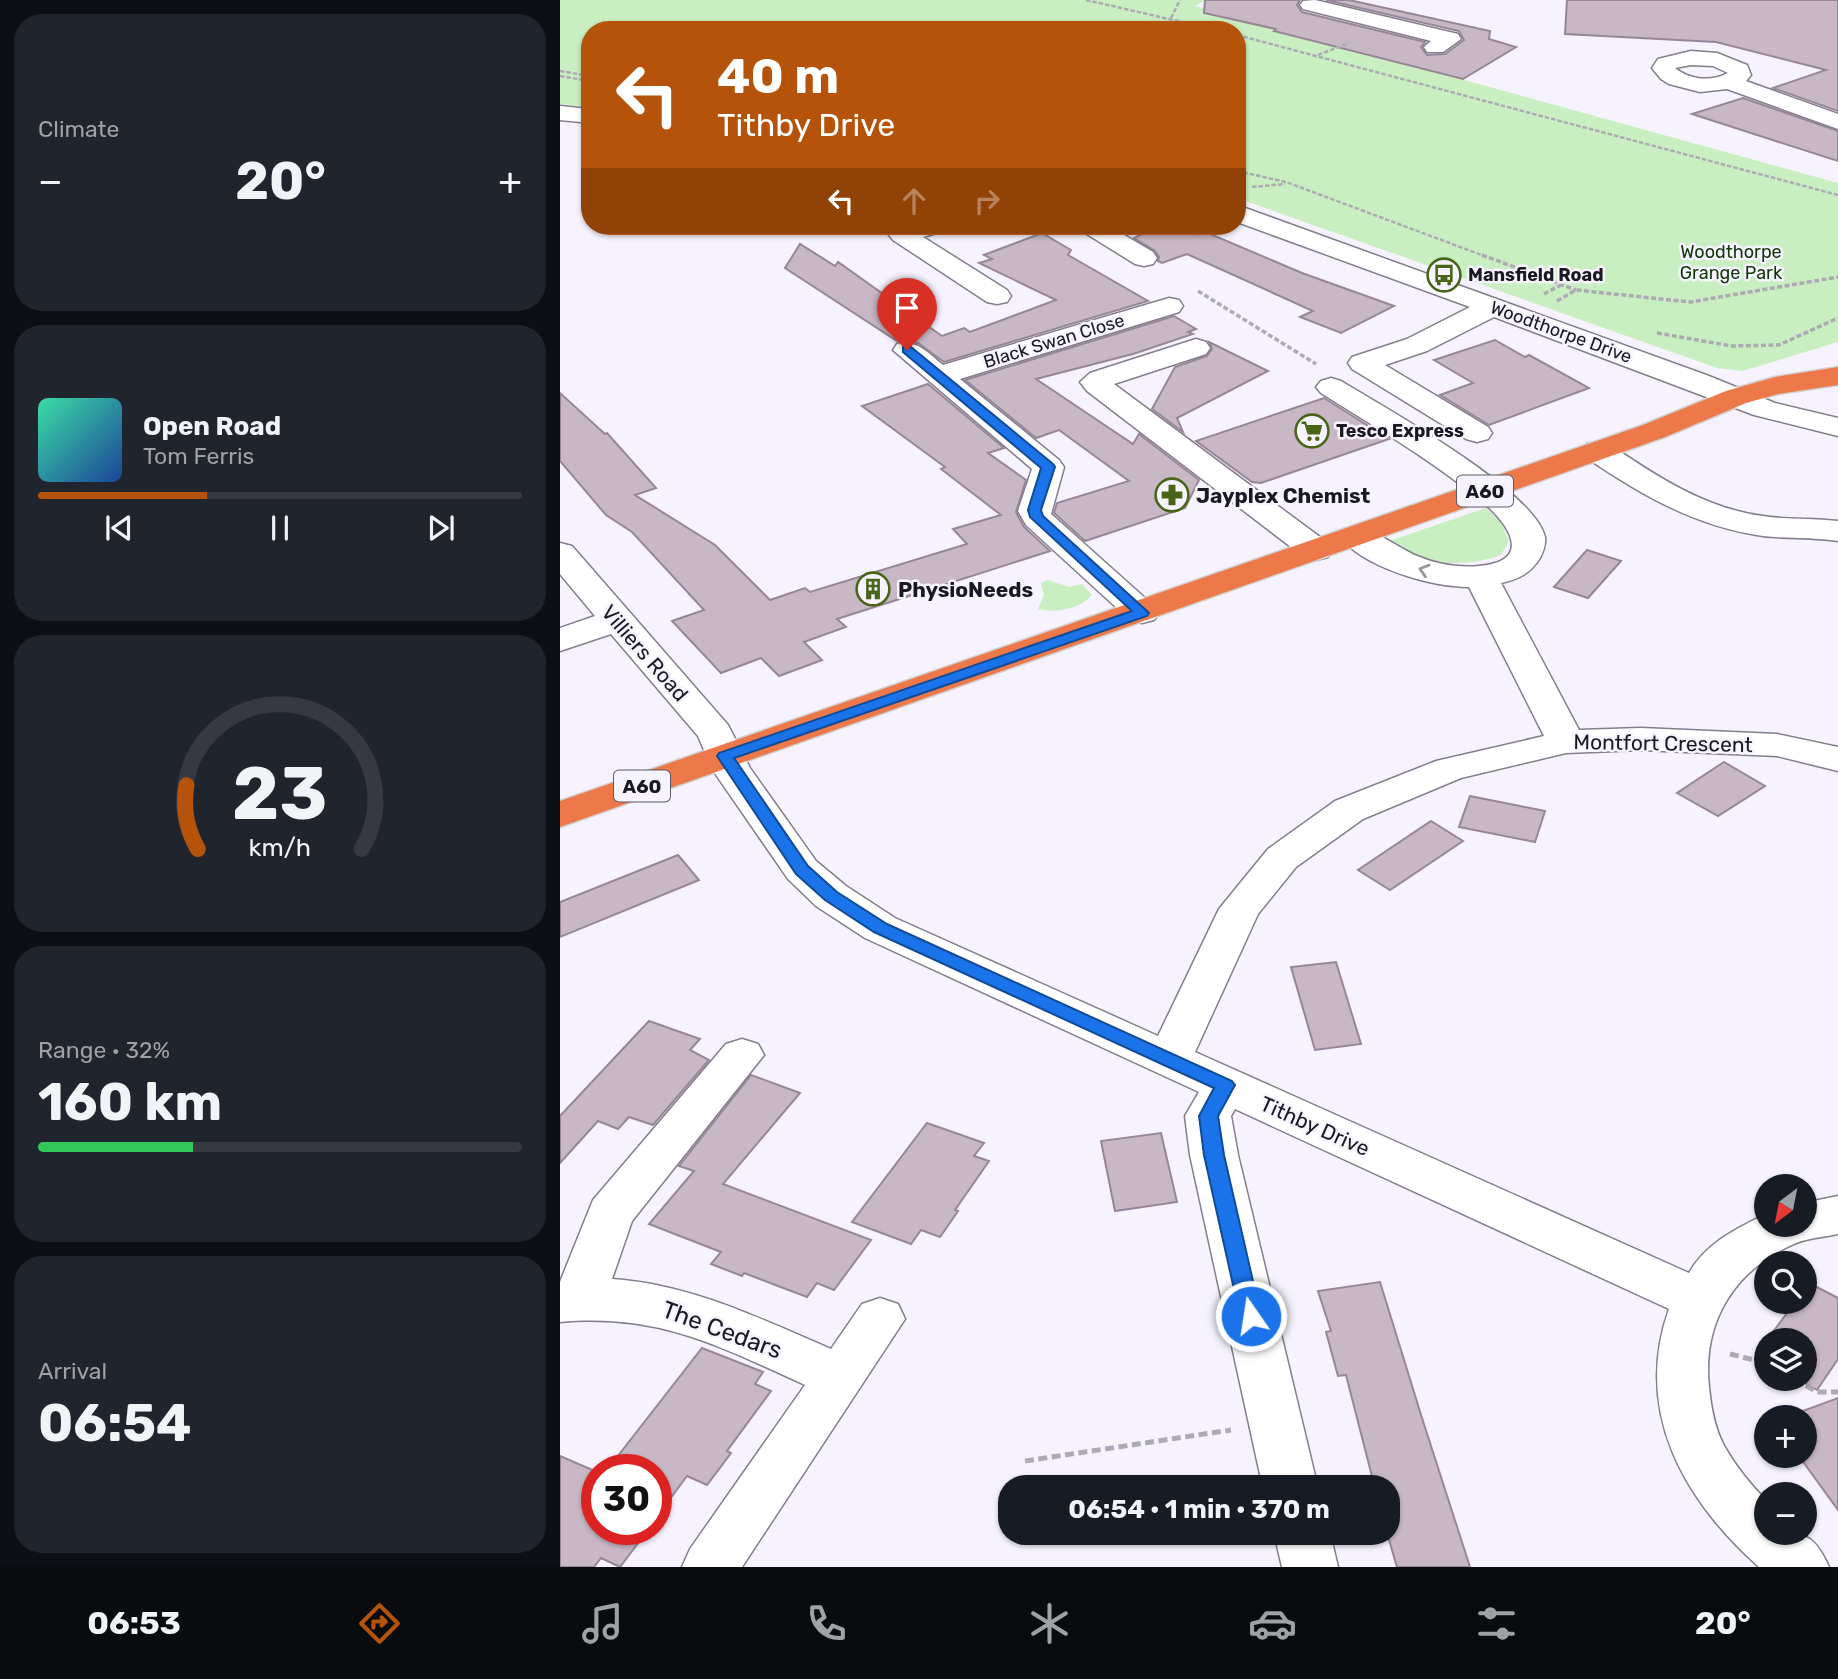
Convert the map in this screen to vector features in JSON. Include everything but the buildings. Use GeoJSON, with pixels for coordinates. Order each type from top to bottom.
{"type":"FeatureCollection","features":[{"type":"Feature","properties":{"kind":"highway","name":"A60"},"geometry":{"type":"LineString","coordinates":[[560,816],[1654,432],[1673,421],[1735,397],[1775,386],[1836,377]]}},
{"type":"Feature","properties":{"kind":"highway","name":"A60"},"geometry":{"type":"LineString","coordinates":[[1654,432],[1696,431],[1822,391],[1836,377]]}},
{"type":"Feature","properties":{"kind":"street"},"geometry":{"type":"LineString","coordinates":[[1385,23],[1402,2]]}},
{"type":"Feature","properties":{"kind":"street"},"geometry":{"type":"LineString","coordinates":[[1310,5],[1450,39],[1436,47]]}},
{"type":"Feature","properties":{"kind":"street"},"geometry":{"type":"LineString","coordinates":[[1728,82],[1838,122]]}},
{"type":"Feature","properties":{"kind":"street"},"geometry":{"type":"LineString","coordinates":[[560,113],[581,115]]}},
{"type":"Feature","properties":{"kind":"street","name":"Woodthorpe Drive"},"geometry":{"type":"LineString","coordinates":[[1246,216],[1765,409],[1836,426]]}},
{"type":"Feature","properties":{"kind":"street"},"geometry":{"type":"LineString","coordinates":[[904,235],[997,296]]}},
{"type":"Feature","properties":{"kind":"street"},"geometry":{"type":"LineString","coordinates":[[1106,235],[1144,258]]}},
{"type":"Feature","properties":{"kind":"street"},"geometry":{"type":"LineString","coordinates":[[1089,300],[1121,320]]}},
{"type":"Feature","properties":{"kind":"street","name":"Black Swan Close"},"geometry":{"type":"LineString","coordinates":[[893,378],[925,364],[1041,345],[1169,306]]}},
{"type":"Feature","properties":{"kind":"street"},"geometry":{"type":"LineString","coordinates":[[1477,433],[1362,363],[1417,345],[1492,307]]}},
{"type":"Feature","properties":{"kind":"street"},"geometry":{"type":"LineString","coordinates":[[1013,324],[1041,345]]}},
{"type":"Feature","properties":{"kind":"street"},"geometry":{"type":"LineString","coordinates":[[1196,348],[1095,382],[1316,550]]}},
{"type":"Feature","properties":{"kind":"street"},"geometry":{"type":"LineString","coordinates":[[925,364],[1048,467],[1034,510],[1037,517],[1142,613]]}},
{"type":"Feature","properties":{"kind":"street"},"geometry":{"type":"LineString","coordinates":[[1331,387],[1489,489],[1518,519],[1529,535],[1529,547],[1521,563],[1504,572],[1481,578],[1435,573],[1408,565],[1374,549],[1356,536]]}},
{"type":"Feature","properties":{"kind":"street"},"geometry":{"type":"LineString","coordinates":[[1598,451],[1688,504],[1733,520],[1763,526],[1838,531]]}},
{"type":"Feature","properties":{"kind":"street","name":"Villiers Road"},"geometry":{"type":"LineString","coordinates":[[560,553],[715,733],[725,756]]}},
{"type":"Feature","properties":{"kind":"street"},"geometry":{"type":"LineString","coordinates":[[1481,578],[1566,742]]}},
{"type":"Feature","properties":{"kind":"street"},"geometry":{"type":"LineString","coordinates":[[560,640],[616,620]]}},
{"type":"Feature","properties":{"kind":"street","name":"Montfort Crescent"},"geometry":{"type":"LineString","coordinates":[[1170,1058],[1240,909],[1282,858],[1349,810],[1449,769],[1566,742],[1680,740],[1776,745],[1838,759]]}},
{"type":"Feature","properties":{"kind":"street","name":"Tithby Drive"},"geometry":{"type":"LineString","coordinates":[[725,756],[802,870],[831,896],[880,928],[1697,1298]]}},
{"type":"Feature","properties":{"kind":"street"},"geometry":{"type":"LineString","coordinates":[[570,1300],[610,1213],[742,1055]]}},
{"type":"Feature","properties":{"kind":"street"},"geometry":{"type":"LineString","coordinates":[[1225,1085],[1208,1116],[1210,1129],[1288,1475]]}},
{"type":"Feature","properties":{"kind":"street"},"geometry":{"type":"LineString","coordinates":[[1817,1219],[1838,1215]]}},
{"type":"Feature","properties":{"kind":"street"},"geometry":{"type":"LineString","coordinates":[[1766,1237],[1733,1256],[1697,1298],[1682,1343],[1681,1390],[1695,1440],[1723,1491],[1764,1538],[1801,1567]]}},
{"type":"Feature","properties":{"kind":"street","name":"The Cedars"},"geometry":{"type":"LineString","coordinates":[[570,1300],[632,1299],[689,1313],[839,1376]]}},
{"type":"Feature","properties":{"kind":"street"},"geometry":{"type":"LineString","coordinates":[[710,1567],[880,1319]]}},
{"type":"Feature","properties":{"kind":"street"},"geometry":{"type":"LineString","coordinates":[[1305,1545],[1310,1567]]}},
{"type":"Feature","properties":{"kind":"path"},"geometry":{"type":"LineString","coordinates":[[1086,0],[1182,21]]}},
{"type":"Feature","properties":{"kind":"path"},"geometry":{"type":"LineString","coordinates":[[1171,18],[1180,0]]}},
{"type":"Feature","properties":{"kind":"path"},"geometry":{"type":"LineString","coordinates":[[1246,37],[1838,195]]}},
{"type":"Feature","properties":{"kind":"path"},"geometry":{"type":"LineString","coordinates":[[560,74],[581,75]]}},
{"type":"Feature","properties":{"kind":"path"},"geometry":{"type":"LineString","coordinates":[[560,74],[581,79]]}},
{"type":"Feature","properties":{"kind":"path"},"geometry":{"type":"LineString","coordinates":[[1246,173],[1289,183],[1576,290],[1690,302],[1838,277]]}},
{"type":"Feature","properties":{"kind":"path"},"geometry":{"type":"LineString","coordinates":[[1246,187],[1289,183]]}},
{"type":"Feature","properties":{"kind":"path"},"geometry":{"type":"LineString","coordinates":[[1526,319],[1576,290]]}},
{"type":"Feature","properties":{"kind":"path"},"geometry":{"type":"LineString","coordinates":[[1559,300],[1565,303]]}},
{"type":"Feature","properties":{"kind":"path"},"geometry":{"type":"LineString","coordinates":[[1651,331],[1731,346],[1779,345],[1838,318]]}},
{"type":"Feature","properties":{"kind":"path"},"geometry":{"type":"LineString","coordinates":[[1815,1391],[1838,1392]]}},
{"type":"Feature","properties":{"kind":"path"},"geometry":{"type":"LineString","coordinates":[[1025,1461],[1275,1423]]}},
{"type":"Feature","properties":{"kind":"green space","name":"Woodthorpe Grange Park"},"geometry":{"type":"Polygon","coordinates":[[[560,0],[1205,0],[1195,6],[1838,183],[1838,342],[1743,371],[1717,368],[1246,201],[1246,21],[581,21],[581,106],[560,104],[560,0]]]}},
{"type":"Feature","properties":{"kind":"green space"},"geometry":{"type":"Polygon","coordinates":[[[1486,508],[1501,522],[1509,541],[1501,555],[1471,562],[1443,562],[1415,555],[1389,541],[1486,508]]]}},
{"type":"Feature","properties":{"kind":"green space"},"geometry":{"type":"Polygon","coordinates":[[[1048,580],[1069,587],[1082,584],[1092,595],[1080,604],[1066,609],[1038,609],[1044,595],[1041,583],[1048,580]]]}},
{"type":"Feature","properties":{"kind":"place","name":"Mansfield Road"},"geometry":{"type":"Point","coordinates":[1444,275]}},
{"type":"Feature","properties":{"kind":"place","name":"Tesco Express"},"geometry":{"type":"Point","coordinates":[1312,431]}},
{"type":"Feature","properties":{"kind":"place","name":"Jayplex Chemist"},"geometry":{"type":"Point","coordinates":[1172,495]}},
{"type":"Feature","properties":{"kind":"place","name":"PhysioNeeds"},"geometry":{"type":"Point","coordinates":[873,589]}},
{"type":"Feature","properties":{"kind":"route"},"geometry":{"type":"LineString","coordinates":[[907,350],[1042,460],[1048,467],[1048,473],[1034,514],[1142,613],[725,756],[731,769],[802,870],[831,896],[880,928],[1225,1085],[1208,1116],[1214,1155],[1251,1316]]}}]}
